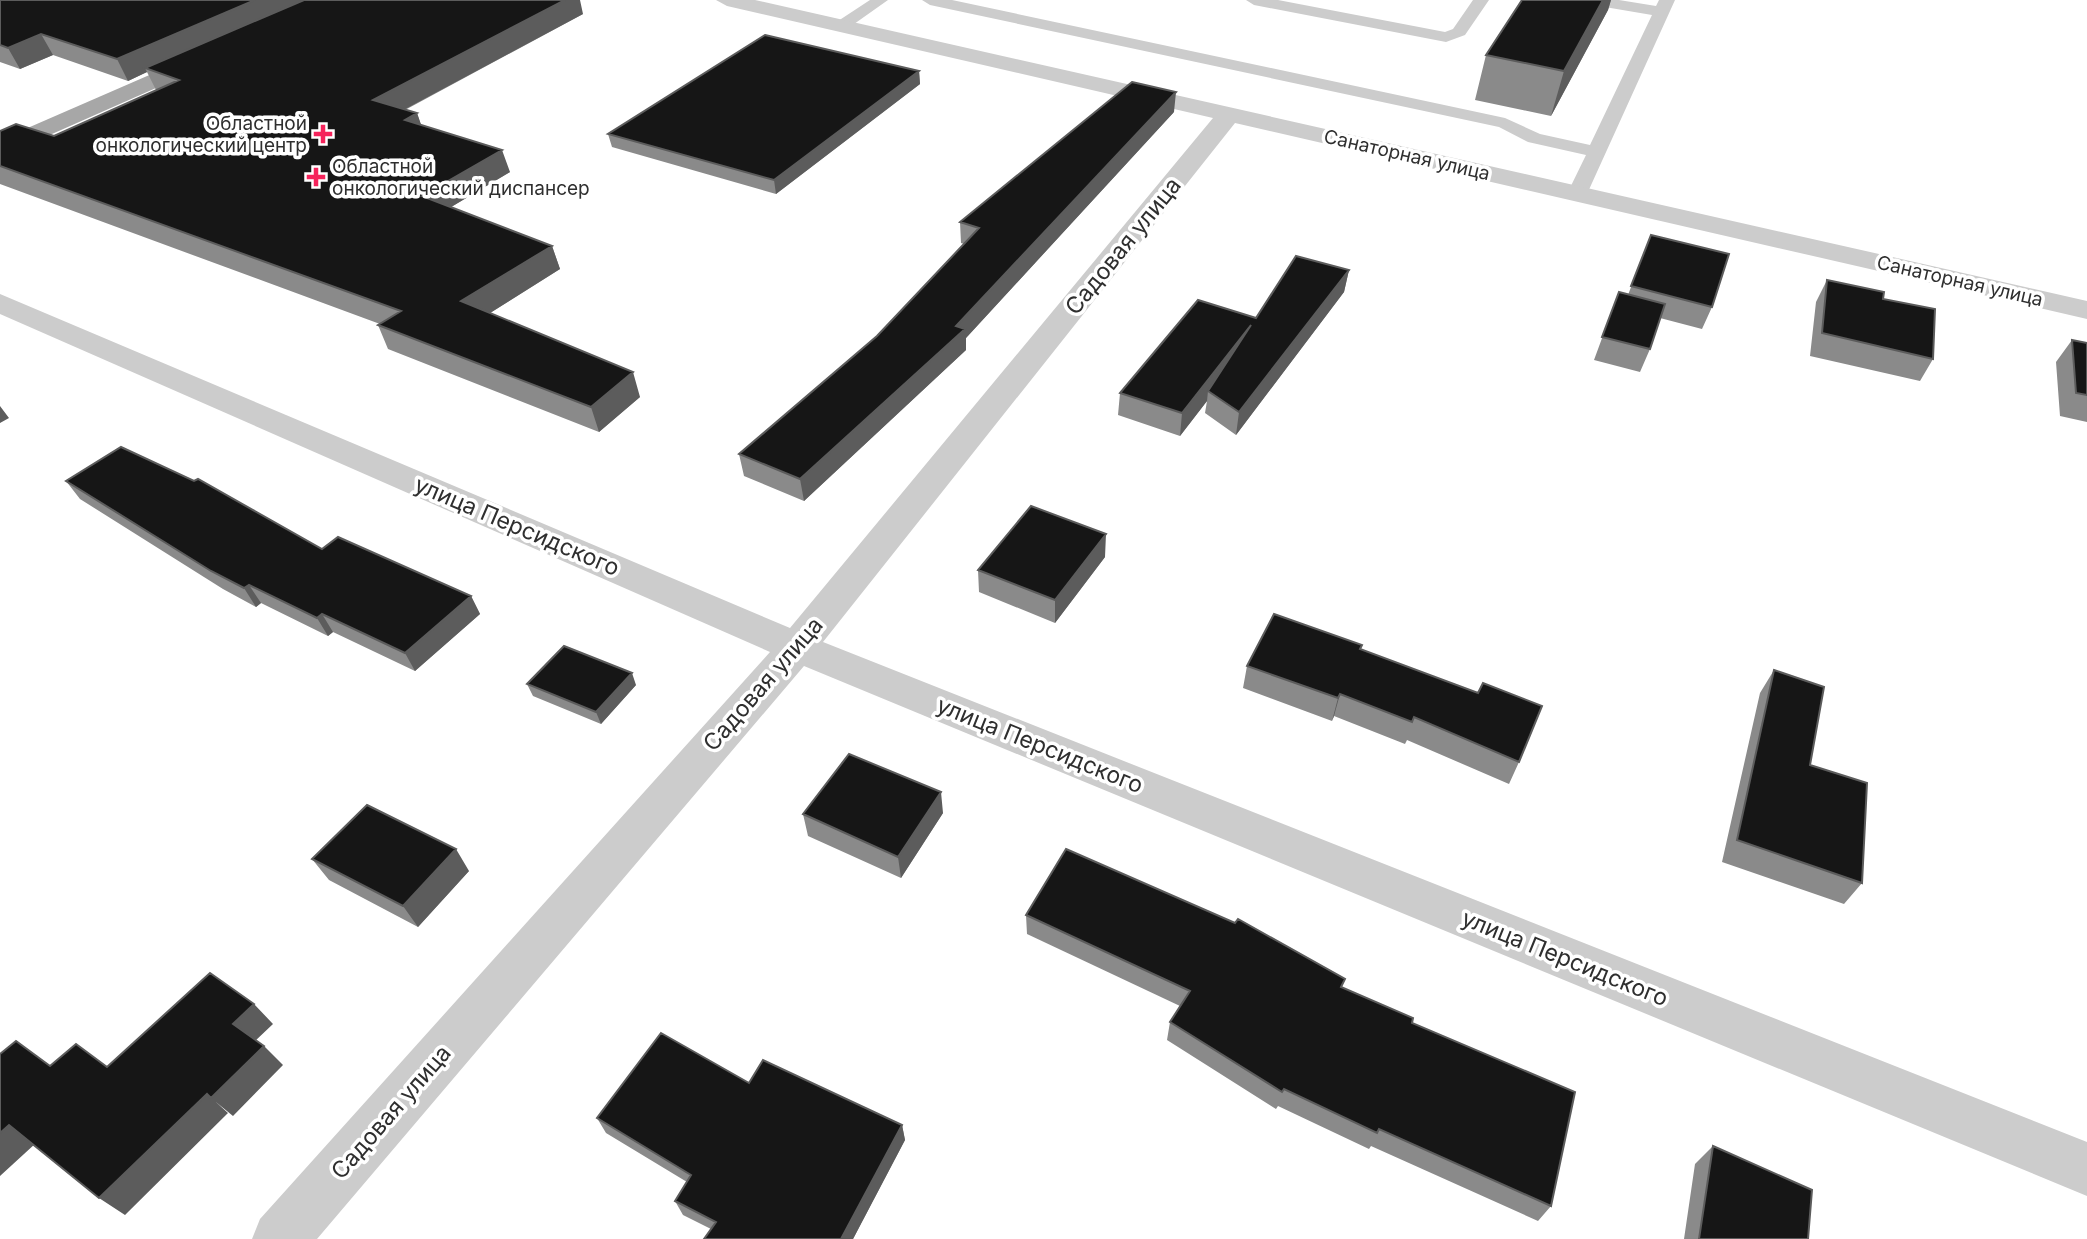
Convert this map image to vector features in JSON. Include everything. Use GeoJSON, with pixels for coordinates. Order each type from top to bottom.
{"type":"FeatureCollection","features":[{"type":"Feature","properties":{"kind":"main road"},"geometry":{"type":"LineString","coordinates":[[0,149],[224,50]]}},
{"type":"Feature","properties":{"kind":"street","name":"Санаторная улица"},"geometry":{"type":"LineString","coordinates":[[727,0],[2087,310]]}},
{"type":"Feature","properties":{"kind":"street","name":"Садовая улица"},"geometry":{"type":"LineString","coordinates":[[280,1239],[797,647],[1229,115]]}},
{"type":"Feature","properties":{"kind":"street","name":"улица Персидского"},"geometry":{"type":"LineString","coordinates":[[0,303],[797,647],[2087,1169]]}},
{"type":"Feature","properties":{"kind":"lane"},"geometry":{"type":"LineString","coordinates":[[841,26],[880,0]]}},
{"type":"Feature","properties":{"kind":"lane"},"geometry":{"type":"LineString","coordinates":[[930,0],[1505,122],[1534,138],[1596,152]]}},
{"type":"Feature","properties":{"kind":"lane"},"geometry":{"type":"LineString","coordinates":[[1254,0],[1446,37],[1459,32],[1481,0]]}},
{"type":"Feature","properties":{"kind":"lane"},"geometry":{"type":"LineString","coordinates":[[1577,194],[1664,6],[1593,0]]}},
{"type":"Feature","properties":{"kind":"building"},"geometry":{"type":"Polygon","coordinates":[[[0,0],[255,0],[117,59],[41,34],[8,48],[0,45],[0,0]]]}},
{"type":"Feature","properties":{"kind":"building","name":"Областной онкологический диспансер"},"geometry":{"type":"Polygon","coordinates":[[[304,0],[565,0],[373,100],[417,113],[405,120],[502,150],[422,196],[552,246],[461,301],[633,372],[591,407],[378,325],[401,311],[0,166],[0,131],[16,124],[54,136],[179,80],[145,68],[304,0]]]}},
{"type":"Feature","properties":{"kind":"building"},"geometry":{"type":"Polygon","coordinates":[[[1522,0],[1603,0],[1564,71],[1486,55],[1522,0]]]}},
{"type":"Feature","properties":{"kind":"building"},"geometry":{"type":"Polygon","coordinates":[[[765,35],[919,71],[774,180],[608,134],[765,35]]]}},
{"type":"Feature","properties":{"kind":"building"},"geometry":{"type":"Polygon","coordinates":[[[1132,82],[1176,92],[956,326],[965,329],[800,479],[739,454],[877,336],[979,228],[960,222],[1132,82]]]}},
{"type":"Feature","properties":{"kind":"building"},"geometry":{"type":"Polygon","coordinates":[[[1651,235],[1729,254],[1712,307],[1631,286],[1651,235]]]}},
{"type":"Feature","properties":{"kind":"building"},"geometry":{"type":"Polygon","coordinates":[[[1296,256],[1349,270],[1239,412],[1208,391],[1251,325],[1182,413],[1120,393],[1198,300],[1256,318],[1296,256]]]}},
{"type":"Feature","properties":{"kind":"building"},"geometry":{"type":"Polygon","coordinates":[[[1827,280],[1884,292],[1883,299],[1935,309],[1933,359],[1822,333],[1827,280]]]}},
{"type":"Feature","properties":{"kind":"building"},"geometry":{"type":"Polygon","coordinates":[[[1619,292],[1665,304],[1650,349],[1602,337],[1619,292]]]}},
{"type":"Feature","properties":{"kind":"building"},"geometry":{"type":"Polygon","coordinates":[[[2072,340],[2087,343],[2087,395],[2076,393],[2072,340]]]}},
{"type":"Feature","properties":{"kind":"building"},"geometry":{"type":"Polygon","coordinates":[[[121,447],[194,481],[198,479],[322,549],[338,537],[471,596],[405,653],[322,614],[317,618],[249,585],[244,588],[211,571],[66,481],[121,447]]]}},
{"type":"Feature","properties":{"kind":"building"},"geometry":{"type":"Polygon","coordinates":[[[1031,506],[1106,534],[1055,600],[978,570],[1031,506]]]}},
{"type":"Feature","properties":{"kind":"building"},"geometry":{"type":"Polygon","coordinates":[[[1274,614],[1362,645],[1360,649],[1478,693],[1483,683],[1542,706],[1519,762],[1414,717],[1412,722],[1340,694],[1338,698],[1247,666],[1274,614]]]}},
{"type":"Feature","properties":{"kind":"building"},"geometry":{"type":"Polygon","coordinates":[[[564,646],[632,673],[596,712],[527,684],[564,646]]]}},
{"type":"Feature","properties":{"kind":"building"},"geometry":{"type":"Polygon","coordinates":[[[1774,670],[1824,687],[1810,765],[1867,783],[1862,883],[1737,840],[1774,670]]]}},
{"type":"Feature","properties":{"kind":"building"},"geometry":{"type":"Polygon","coordinates":[[[849,754],[941,792],[898,857],[803,814],[849,754]]]}},
{"type":"Feature","properties":{"kind":"building"},"geometry":{"type":"Polygon","coordinates":[[[367,805],[456,849],[403,906],[312,859],[367,805]]]}},
{"type":"Feature","properties":{"kind":"building"},"geometry":{"type":"Polygon","coordinates":[[[1066,849],[1235,923],[1238,919],[1345,979],[1341,987],[1413,1018],[1412,1023],[1575,1092],[1551,1206],[1379,1129],[1377,1133],[1284,1089],[1282,1092],[1170,1022],[1190,991],[1026,915],[1066,849]]]}},
{"type":"Feature","properties":{"kind":"building"},"geometry":{"type":"Polygon","coordinates":[[[210,973],[254,1004],[233,1024],[264,1046],[211,1098],[207,1094],[99,1198],[9,1125],[0,1133],[0,1054],[16,1041],[50,1066],[76,1044],[107,1067],[210,973]]]}},
{"type":"Feature","properties":{"kind":"building"},"geometry":{"type":"Polygon","coordinates":[[[661,1033],[749,1083],[763,1060],[902,1125],[841,1239],[704,1239],[716,1222],[675,1201],[691,1175],[597,1118],[661,1033]]]}},
{"type":"Feature","properties":{"kind":"building"},"geometry":{"type":"Polygon","coordinates":[[[1713,1146],[1812,1190],[1808,1239],[1699,1239],[1713,1146]]]}},
{"type":"Feature","properties":{"kind":"place","name":"Областной онкологический центр"},"geometry":{"type":"Point","coordinates":[323,134]}},
{"type":"Feature","properties":{"kind":"place","name":"Областной онкологический диспансер"},"geometry":{"type":"Point","coordinates":[316,177]}}]}
